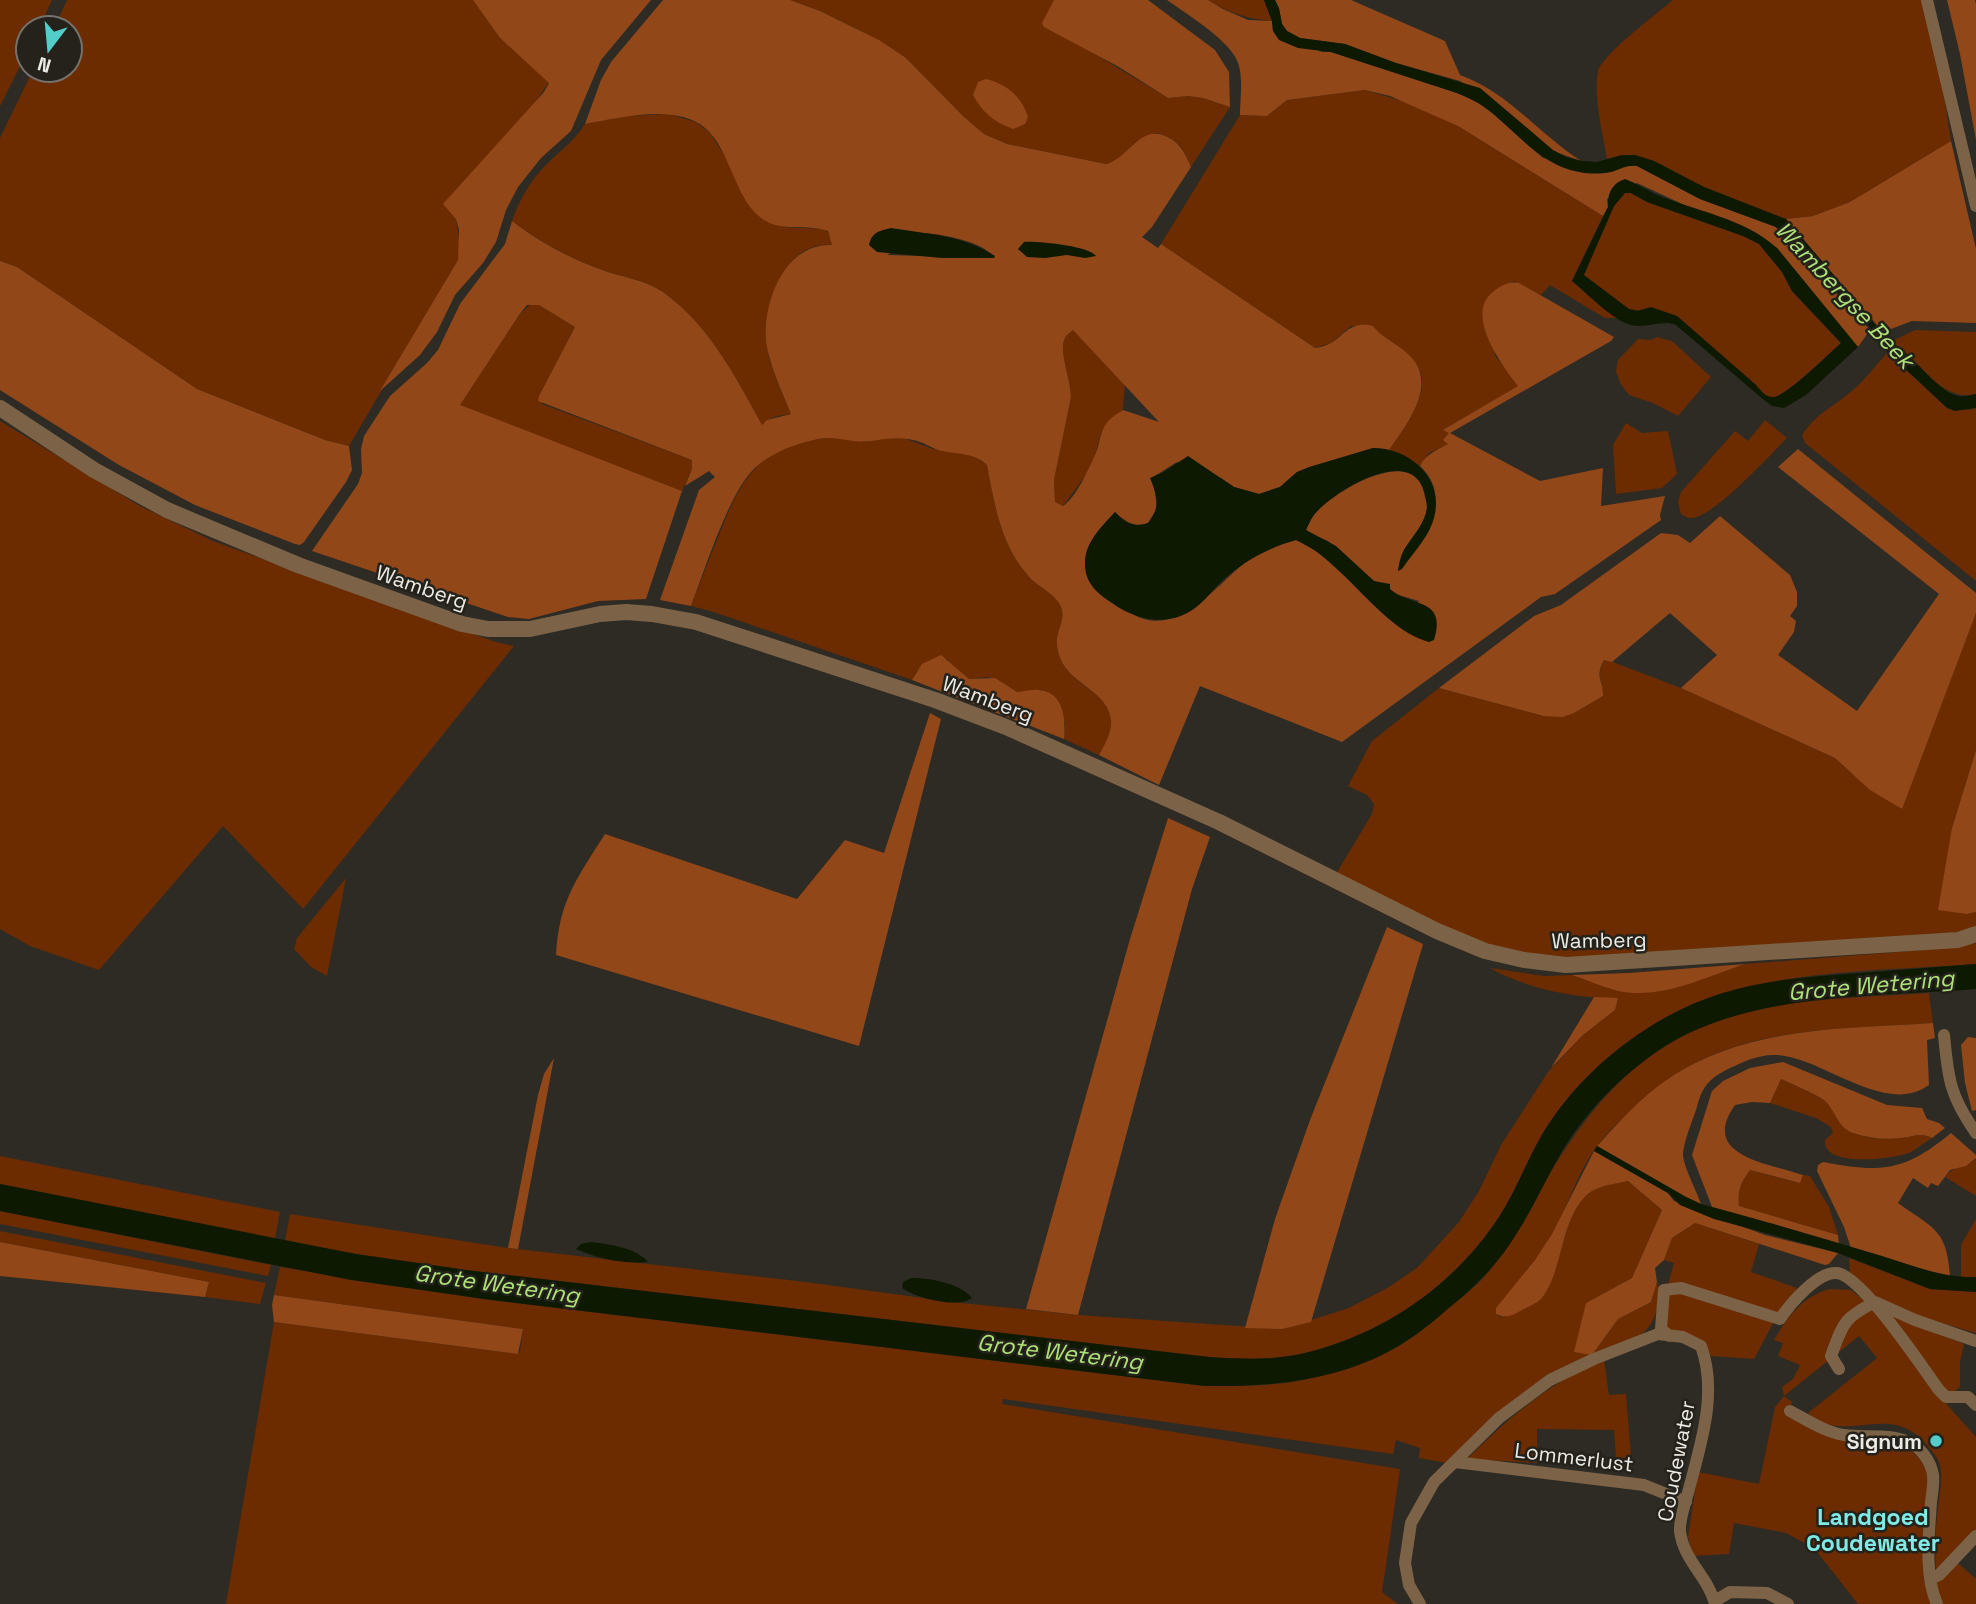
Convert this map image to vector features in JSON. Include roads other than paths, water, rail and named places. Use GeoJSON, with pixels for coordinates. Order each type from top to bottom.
{"type":"FeatureCollection","features":[{"type":"Feature","properties":{"kind":"street"},"geometry":{"type":"LineString","coordinates":[[1927,0],[1976,206]]}},
{"type":"Feature","properties":{"kind":"street","name":"Wamberg"},"geometry":{"type":"LineString","coordinates":[[0,408],[94,470],[167,510],[286,560],[462,624],[508,631],[600,614],[652,614],[696,622],[935,700],[1006,727],[1219,822],[1437,931],[1485,951],[1524,960],[1566,965],[1958,940],[1976,934]]}},
{"type":"Feature","properties":{"kind":"street"},"geometry":{"type":"LineString","coordinates":[[1944,1035],[1952,1095],[1976,1133]]}},
{"type":"Feature","properties":{"kind":"street"},"geometry":{"type":"LineString","coordinates":[[1669,1336],[1661,1329],[1664,1290],[1681,1288],[1780,1319],[1794,1300],[1829,1274],[1845,1275],[1875,1303],[1946,1397],[1969,1397],[1976,1405]]}},
{"type":"Feature","properties":{"kind":"street"},"geometry":{"type":"LineString","coordinates":[[1839,1369],[1831,1356],[1845,1321],[1853,1313],[1875,1303],[1976,1342]]}},
{"type":"Feature","properties":{"kind":"street"},"geometry":{"type":"LineString","coordinates":[[1420,1604],[1409,1586],[1405,1563],[1411,1523],[1434,1482],[1499,1418],[1550,1380],[1645,1339],[1658,1335],[1669,1336]]}},
{"type":"Feature","properties":{"kind":"street","name":"Coudewater"},"geometry":{"type":"LineString","coordinates":[[1669,1336],[1682,1337],[1701,1346],[1706,1361],[1709,1384],[1702,1439],[1680,1530],[1688,1557],[1715,1603]]}},
{"type":"Feature","properties":{"kind":"street"},"geometry":{"type":"LineString","coordinates":[[1790,1411],[1829,1431],[1844,1435],[1895,1438],[1910,1442],[1920,1450],[1933,1475],[1929,1547],[1932,1594],[1937,1604]]}},
{"type":"Feature","properties":{"kind":"street","name":"Lommerlust"},"geometry":{"type":"LineString","coordinates":[[1454,1462],[1644,1485],[1686,1502]]}},
{"type":"Feature","properties":{"kind":"street"},"geometry":{"type":"LineString","coordinates":[[1931,1578],[1939,1575],[1976,1536]]}},
{"type":"Feature","properties":{"kind":"street"},"geometry":{"type":"LineString","coordinates":[[1715,1603],[1730,1592],[1767,1593],[1788,1604]]}},
{"type":"Feature","properties":{"kind":"water","name":"Wambergse Beek"},"geometry":{"type":"Polygon","coordinates":[[[1264,0],[1275,0],[1282,24],[1287,31],[1300,38],[1345,44],[1396,63],[1480,88],[1553,150],[1566,157],[1597,162],[1622,155],[1635,155],[1654,161],[1704,187],[1786,219],[1890,342],[1950,393],[1961,396],[1976,394],[1976,408],[1955,411],[1947,408],[1887,352],[1878,336],[1776,227],[1700,199],[1637,166],[1607,173],[1566,169],[1533,150],[1491,111],[1462,95],[1331,52],[1298,48],[1279,40],[1273,31],[1264,0]]]}},
{"type":"Feature","properties":{"kind":"water"},"geometry":{"type":"Polygon","coordinates":[[[1625,179],[1655,194],[1734,222],[1764,238],[1777,248],[1858,347],[1806,395],[1784,408],[1772,406],[1764,400],[1676,325],[1665,323],[1637,326],[1616,318],[1572,281],[1608,207],[1611,190],[1625,179]],[[1625,193],[1614,206],[1584,275],[1629,309],[1637,311],[1651,307],[1677,316],[1764,394],[1771,397],[1788,390],[1841,343],[1792,291],[1782,272],[1759,244],[1647,202],[1631,193],[1625,193]]]}},
{"type":"Feature","properties":{"kind":"water"},"geometry":{"type":"Polygon","coordinates":[[[891,228],[958,239],[995,256],[942,258],[877,252],[869,245],[877,233],[891,228]]]}},
{"type":"Feature","properties":{"kind":"water"},"geometry":{"type":"Polygon","coordinates":[[[1024,242],[1074,247],[1096,256],[1027,257],[1018,249],[1024,242]]]}},
{"type":"Feature","properties":{"kind":"water"},"geometry":{"type":"Polygon","coordinates":[[[1373,448],[1401,454],[1413,461],[1424,471],[1435,495],[1436,509],[1432,524],[1402,569],[1398,571],[1404,550],[1421,525],[1427,508],[1424,492],[1416,478],[1404,472],[1388,472],[1370,477],[1336,495],[1313,516],[1306,530],[1336,546],[1374,581],[1390,584],[1390,589],[1399,595],[1432,610],[1437,626],[1434,640],[1429,642],[1394,623],[1330,563],[1296,540],[1266,551],[1247,562],[1230,574],[1190,612],[1179,617],[1156,620],[1133,615],[1107,600],[1090,583],[1085,557],[1099,530],[1115,512],[1130,523],[1148,523],[1156,507],[1150,478],[1188,456],[1234,487],[1259,494],[1280,487],[1297,472],[1309,467],[1373,448]]]}},
{"type":"Feature","properties":{"kind":"water","name":"Grote Wetering"},"geometry":{"type":"Polygon","coordinates":[[[1976,964],[1976,989],[1858,996],[1777,1006],[1738,1015],[1701,1028],[1667,1045],[1624,1077],[1587,1116],[1566,1145],[1510,1244],[1487,1273],[1460,1299],[1395,1348],[1350,1368],[1303,1380],[1205,1386],[484,1299],[351,1280],[0,1211],[0,1184],[356,1254],[466,1270],[1209,1357],[1284,1357],[1309,1352],[1365,1332],[1417,1302],[1440,1284],[1462,1264],[1499,1217],[1543,1133],[1566,1100],[1593,1071],[1623,1045],[1656,1023],[1705,999],[1780,980],[1976,964]]]}},
{"type":"Feature","properties":{"kind":"water"},"geometry":{"type":"Polygon","coordinates":[[[1597,1146],[1701,1204],[1928,1271],[1951,1276],[1976,1277],[1976,1292],[1930,1289],[1838,1253],[1714,1219],[1680,1205],[1668,1193],[1594,1151],[1597,1146]]]}},
{"type":"Feature","properties":{"kind":"water"},"geometry":{"type":"Polygon","coordinates":[[[591,1242],[630,1250],[648,1262],[611,1260],[576,1249],[581,1244],[591,1242]]]}},
{"type":"Feature","properties":{"kind":"water"},"geometry":{"type":"Polygon","coordinates":[[[911,1278],[952,1285],[972,1298],[947,1302],[917,1295],[902,1288],[903,1282],[911,1278]]]}},
{"type":"Feature","properties":{"kind":"place","name":"Signum"},"geometry":{"type":"Point","coordinates":[1936,1441]}},
{"type":"Feature","properties":{"kind":"district","name":"Landgoed Coudewater"},"geometry":{"type":"Point","coordinates":[1873,1530]}}]}
